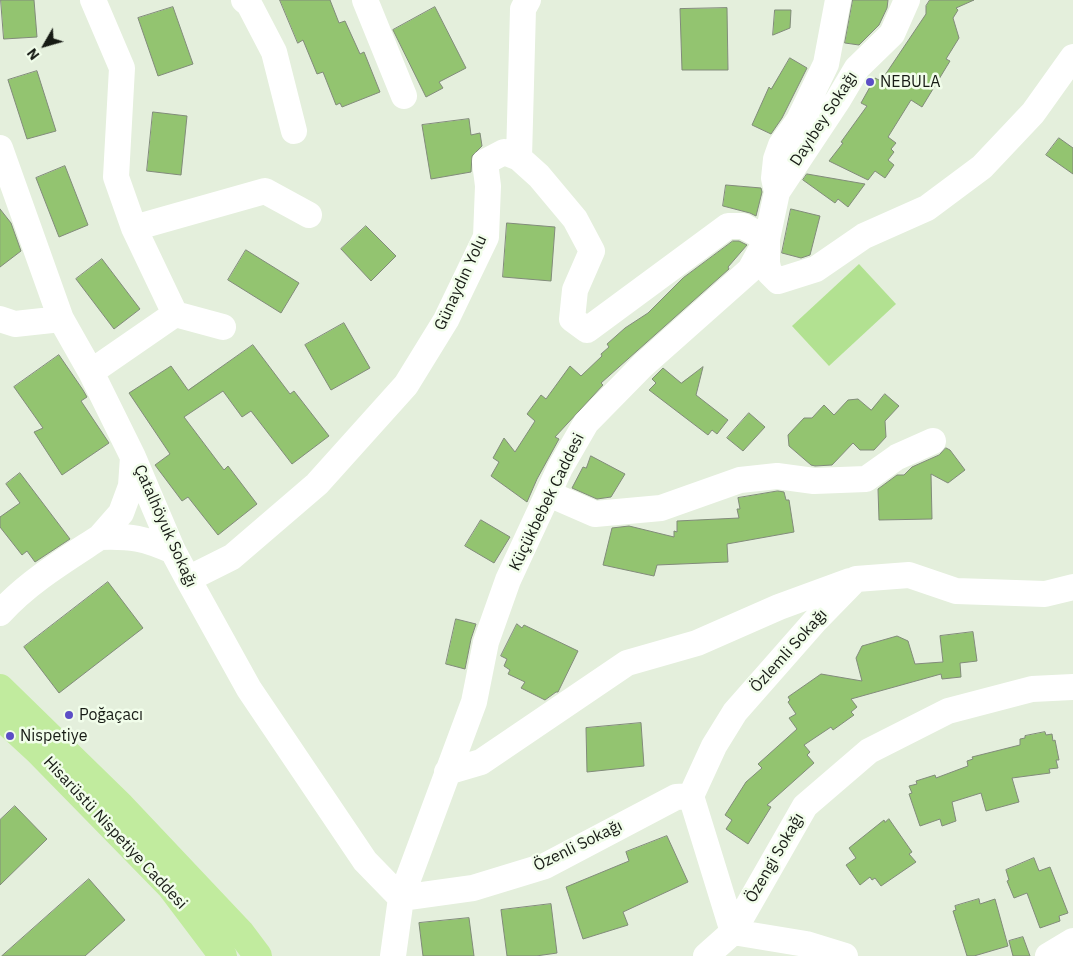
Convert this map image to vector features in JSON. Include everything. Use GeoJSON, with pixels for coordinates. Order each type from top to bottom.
{"type":"FeatureCollection","features":[{"type":"Feature","properties":{"kind":"main road"},"geometry":{"type":"LineString","coordinates":[[0,688],[121,806],[240,932],[258,956]]}},
{"type":"Feature","properties":{"kind":"main road","name":"Hisarüstü Nispetiye Caddesi"},"geometry":{"type":"LineString","coordinates":[[0,716],[38,751],[171,886],[223,956]]}},
{"type":"Feature","properties":{"kind":"street"},"geometry":{"type":"LineString","coordinates":[[93,0],[122,68],[116,177],[134,228],[175,314],[223,327]]}},
{"type":"Feature","properties":{"kind":"street"},"geometry":{"type":"LineString","coordinates":[[244,0],[249,4],[274,52],[294,131]]}},
{"type":"Feature","properties":{"kind":"street"},"geometry":{"type":"LineString","coordinates":[[365,0],[404,96]]}},
{"type":"Feature","properties":{"kind":"street"},"geometry":{"type":"LineString","coordinates":[[528,0],[523,10],[519,158],[539,176],[575,219],[592,251],[575,290],[572,319],[587,330],[728,226],[743,226],[767,239],[769,272],[778,281],[816,270],[864,236],[927,208],[982,167],[1033,113],[1073,57]]}},
{"type":"Feature","properties":{"kind":"street","name":"Küçükbebek Caddesi"},"geometry":{"type":"LineString","coordinates":[[394,956],[401,898],[474,702],[486,642],[508,580],[560,468],[586,423],[643,365],[750,270],[767,239],[776,192],[774,178],[776,159],[781,145],[799,120],[826,64],[838,0]]}},
{"type":"Feature","properties":{"kind":"street","name":"Dayıbey Sokağı"},"geometry":{"type":"LineString","coordinates":[[776,192],[838,100],[856,68],[892,34],[908,0]]}},
{"type":"Feature","properties":{"kind":"street","name":"Çatalhöyuk Sokağı"},"geometry":{"type":"LineString","coordinates":[[0,148],[61,319],[91,372],[133,456],[173,551],[255,697],[365,860],[401,898]]}},
{"type":"Feature","properties":{"kind":"street","name":"Günaydın Yolu"},"geometry":{"type":"LineString","coordinates":[[188,579],[232,557],[317,484],[406,385],[446,320],[486,237],[488,186],[485,162],[504,152],[519,158]]}},
{"type":"Feature","properties":{"kind":"street"},"geometry":{"type":"LineString","coordinates":[[134,228],[265,191],[309,216]]}},
{"type":"Feature","properties":{"kind":"street"},"geometry":{"type":"LineString","coordinates":[[91,372],[175,314]]}},
{"type":"Feature","properties":{"kind":"street"},"geometry":{"type":"LineString","coordinates":[[0,319],[15,324],[61,319]]}},
{"type":"Feature","properties":{"kind":"street"},"geometry":{"type":"LineString","coordinates":[[548,494],[595,514],[661,508],[740,480],[778,476],[814,481],[866,479],[897,457],[933,441]]}},
{"type":"Feature","properties":{"kind":"street"},"geometry":{"type":"LineString","coordinates":[[4,600],[100,537],[121,513],[131,486],[133,456]]}},
{"type":"Feature","properties":{"kind":"street"},"geometry":{"type":"LineString","coordinates":[[100,537],[126,536],[150,541],[173,551]]}},
{"type":"Feature","properties":{"kind":"street"},"geometry":{"type":"LineString","coordinates":[[448,772],[482,762],[627,663],[697,643],[779,606],[856,579],[909,575],[956,591],[1045,594],[1073,587]]}},
{"type":"Feature","properties":{"kind":"street","name":"Özlemli Sokağı"},"geometry":{"type":"LineString","coordinates":[[692,796],[714,746],[735,712],[856,579]]}},
{"type":"Feature","properties":{"kind":"street","name":"Özengi Sokağı"},"geometry":{"type":"LineString","coordinates":[[706,956],[733,932],[805,806],[869,751],[948,711],[1032,690],[1073,686]]}},
{"type":"Feature","properties":{"kind":"street"},"geometry":{"type":"LineString","coordinates":[[692,796],[733,932],[806,944],[845,956]]}},
{"type":"Feature","properties":{"kind":"street","name":"Özenli Sokağı"},"geometry":{"type":"LineString","coordinates":[[401,898],[472,888],[545,866],[676,797],[692,796]]}},
{"type":"Feature","properties":{"kind":"street"},"geometry":{"type":"LineString","coordinates":[[1048,956],[1073,942]]}},
{"type":"Feature","properties":{"kind":"green space"},"geometry":{"type":"Polygon","coordinates":[[[859,264],[896,304],[829,366],[792,326],[859,264]]]}},
{"type":"Feature","properties":{"kind":"building"},"geometry":{"type":"Polygon","coordinates":[[[1,0],[34,0],[37,37],[4,39],[1,0]]]}},
{"type":"Feature","properties":{"kind":"building"},"geometry":{"type":"Polygon","coordinates":[[[280,0],[330,0],[339,23],[345,21],[360,54],[364,52],[380,92],[342,107],[340,103],[336,105],[323,72],[317,74],[303,40],[298,43],[280,0]]]}},
{"type":"Feature","properties":{"kind":"building"},"geometry":{"type":"Polygon","coordinates":[[[853,0],[888,0],[887,8],[879,25],[859,45],[845,43],[853,0]]]}},
{"type":"Feature","properties":{"kind":"building"},"geometry":{"type":"Polygon","coordinates":[[[930,0],[974,0],[956,8],[958,10],[953,18],[959,38],[946,59],[950,61],[922,107],[911,100],[888,137],[896,143],[891,149],[894,152],[888,160],[894,165],[885,178],[875,171],[868,180],[829,161],[867,106],[861,103],[875,78],[881,81],[926,14],[926,6],[930,0]]]}},
{"type":"Feature","properties":{"kind":"building"},"geometry":{"type":"Polygon","coordinates":[[[173,7],[193,64],[158,76],[138,18],[173,7]]]}},
{"type":"Feature","properties":{"kind":"building"},"geometry":{"type":"Polygon","coordinates":[[[435,7],[466,68],[439,82],[443,88],[426,97],[393,30],[435,7]]]}},
{"type":"Feature","properties":{"kind":"building"},"geometry":{"type":"Polygon","coordinates":[[[727,8],[728,70],[682,70],[680,9],[727,8]]]}},
{"type":"Feature","properties":{"kind":"building"},"geometry":{"type":"Polygon","coordinates":[[[775,10],[791,10],[790,28],[773,35],[775,10]]]}},
{"type":"Feature","properties":{"kind":"building"},"geometry":{"type":"Polygon","coordinates":[[[790,58],[807,68],[782,118],[771,134],[752,125],[769,87],[771,89],[790,58]]]}},
{"type":"Feature","properties":{"kind":"building"},"geometry":{"type":"Polygon","coordinates":[[[37,71],[56,131],[27,139],[8,80],[37,71]]]}},
{"type":"Feature","properties":{"kind":"building"},"geometry":{"type":"Polygon","coordinates":[[[153,112],[187,116],[181,175],[147,171],[153,112]]]}},
{"type":"Feature","properties":{"kind":"building"},"geometry":{"type":"Polygon","coordinates":[[[469,119],[471,135],[480,133],[482,146],[472,156],[471,172],[431,179],[422,125],[469,119]]]}},
{"type":"Feature","properties":{"kind":"building"},"geometry":{"type":"Polygon","coordinates":[[[1059,138],[1073,148],[1073,174],[1046,155],[1059,138]]]}},
{"type":"Feature","properties":{"kind":"building"},"geometry":{"type":"Polygon","coordinates":[[[65,166],[88,225],[59,237],[36,178],[65,166]]]}},
{"type":"Feature","properties":{"kind":"building"},"geometry":{"type":"Polygon","coordinates":[[[807,174],[865,184],[848,207],[838,199],[835,203],[803,180],[807,174]]]}},
{"type":"Feature","properties":{"kind":"building"},"geometry":{"type":"Polygon","coordinates":[[[726,185],[761,188],[762,192],[756,216],[723,206],[726,185]]]}},
{"type":"Feature","properties":{"kind":"building"},"geometry":{"type":"Polygon","coordinates":[[[0,209],[11,223],[21,251],[0,267],[0,209]]]}},
{"type":"Feature","properties":{"kind":"building"},"geometry":{"type":"Polygon","coordinates":[[[791,209],[820,216],[810,255],[801,258],[782,253],[791,209]]]}},
{"type":"Feature","properties":{"kind":"building"},"geometry":{"type":"Polygon","coordinates":[[[507,223],[555,227],[551,281],[503,277],[507,223]]]}},
{"type":"Feature","properties":{"kind":"building"},"geometry":{"type":"Polygon","coordinates":[[[366,226],[396,256],[371,281],[341,249],[366,226]]]}},
{"type":"Feature","properties":{"kind":"building"},"geometry":{"type":"Polygon","coordinates":[[[733,241],[739,241],[747,245],[728,267],[729,269],[601,383],[603,385],[555,437],[559,439],[537,479],[527,502],[491,476],[499,462],[493,458],[504,438],[515,452],[535,421],[527,414],[541,395],[546,399],[570,366],[581,376],[602,356],[601,354],[609,347],[607,344],[625,328],[648,313],[683,278],[733,241]]]}},
{"type":"Feature","properties":{"kind":"building"},"geometry":{"type":"Polygon","coordinates":[[[246,250],[299,283],[281,313],[228,280],[246,250]]]}},
{"type":"Feature","properties":{"kind":"building"},"geometry":{"type":"Polygon","coordinates":[[[102,259],[140,309],[114,329],[76,279],[102,259]]]}},
{"type":"Feature","properties":{"kind":"building"},"geometry":{"type":"Polygon","coordinates":[[[344,323],[370,368],[331,390],[305,345],[344,323]]]}},
{"type":"Feature","properties":{"kind":"building"},"geometry":{"type":"Polygon","coordinates":[[[253,345],[290,394],[294,391],[329,436],[292,464],[251,411],[242,417],[223,391],[184,417],[224,470],[228,466],[257,504],[218,535],[188,497],[182,501],[155,465],[170,454],[129,393],[171,366],[188,390],[253,345]]]}},
{"type":"Feature","properties":{"kind":"building"},"geometry":{"type":"Polygon","coordinates":[[[59,355],[87,397],[81,401],[109,443],[62,475],[34,432],[43,428],[14,387],[59,355]]]}},
{"type":"Feature","properties":{"kind":"building"},"geometry":{"type":"Polygon","coordinates":[[[703,367],[696,395],[728,420],[717,434],[712,430],[708,435],[649,390],[656,383],[652,379],[663,368],[681,383],[703,367]]]}},
{"type":"Feature","properties":{"kind":"building"},"geometry":{"type":"Polygon","coordinates":[[[885,394],[899,406],[885,421],[886,437],[874,450],[860,450],[853,443],[832,465],[815,466],[811,465],[789,446],[788,435],[804,418],[812,418],[824,405],[834,415],[848,400],[858,399],[871,410],[885,394]]]}},
{"type":"Feature","properties":{"kind":"building"},"geometry":{"type":"Polygon","coordinates":[[[749,413],[765,427],[743,451],[727,438],[749,413]]]}},
{"type":"Feature","properties":{"kind":"building"},"geometry":{"type":"Polygon","coordinates":[[[946,448],[950,450],[965,470],[948,483],[931,474],[932,519],[879,520],[878,489],[897,475],[904,475],[912,467],[939,455],[946,448]]]}},
{"type":"Feature","properties":{"kind":"building"},"geometry":{"type":"Polygon","coordinates":[[[591,456],[625,474],[611,497],[597,499],[572,488],[583,467],[586,468],[591,456]]]}},
{"type":"Feature","properties":{"kind":"building"},"geometry":{"type":"Polygon","coordinates":[[[20,473],[70,539],[35,562],[27,551],[22,555],[0,527],[0,517],[20,503],[6,484],[20,473]]]}},
{"type":"Feature","properties":{"kind":"building"},"geometry":{"type":"Polygon","coordinates":[[[778,491],[784,492],[786,500],[789,500],[794,532],[727,544],[728,562],[657,565],[654,576],[603,565],[612,528],[629,526],[674,537],[674,531],[677,532],[677,521],[739,518],[737,509],[740,509],[738,498],[778,491]]]}},
{"type":"Feature","properties":{"kind":"building"},"geometry":{"type":"Polygon","coordinates":[[[481,520],[510,537],[494,563],[465,546],[481,520]]]}},
{"type":"Feature","properties":{"kind":"building"},"geometry":{"type":"Polygon","coordinates":[[[108,582],[143,628],[59,693],[24,647],[108,582]]]}},
{"type":"Feature","properties":{"kind":"building"},"geometry":{"type":"Polygon","coordinates":[[[456,619],[476,624],[465,669],[446,664],[456,619]]]}},
{"type":"Feature","properties":{"kind":"building"},"geometry":{"type":"Polygon","coordinates":[[[517,624],[522,628],[524,625],[578,651],[558,692],[545,700],[521,688],[525,682],[508,674],[510,670],[504,666],[507,659],[501,656],[517,624]]]}},
{"type":"Feature","properties":{"kind":"building"},"geometry":{"type":"Polygon","coordinates":[[[973,632],[977,661],[960,663],[961,677],[942,679],[941,674],[851,699],[857,707],[851,712],[854,715],[833,730],[831,727],[804,745],[810,752],[807,755],[814,763],[767,805],[771,807],[748,844],[726,829],[732,820],[725,815],[746,782],[762,768],[758,764],[797,729],[789,718],[796,714],[788,702],[790,700],[788,697],[821,674],[862,681],[856,658],[862,646],[897,636],[908,641],[915,664],[943,662],[940,636],[973,632]]]}},
{"type":"Feature","properties":{"kind":"building"},"geometry":{"type":"Polygon","coordinates":[[[641,723],[644,766],[587,772],[586,728],[641,723]]]}},
{"type":"Feature","properties":{"kind":"building"},"geometry":{"type":"Polygon","coordinates":[[[1045,732],[1046,735],[1052,734],[1053,741],[1055,740],[1059,760],[1056,760],[1058,768],[1049,769],[1050,773],[1012,778],[1019,802],[986,811],[981,793],[952,802],[956,821],[942,826],[940,819],[920,826],[909,794],[912,793],[909,786],[917,784],[916,781],[935,775],[936,778],[968,766],[967,761],[973,759],[972,757],[1020,745],[1020,739],[1025,738],[1025,736],[1045,732]]]}},
{"type":"Feature","properties":{"kind":"building"},"geometry":{"type":"Polygon","coordinates":[[[15,806],[47,839],[0,885],[0,820],[15,806]]]}},
{"type":"Feature","properties":{"kind":"building"},"geometry":{"type":"Polygon","coordinates":[[[889,819],[912,852],[909,854],[916,862],[881,886],[875,878],[872,880],[870,877],[860,885],[846,865],[856,858],[849,848],[884,820],[885,822],[889,819]]]}},
{"type":"Feature","properties":{"kind":"building"},"geometry":{"type":"Polygon","coordinates":[[[667,836],[688,882],[623,912],[628,925],[583,939],[566,887],[629,861],[626,852],[667,836]]]}},
{"type":"Feature","properties":{"kind":"building"},"geometry":{"type":"Polygon","coordinates":[[[1034,858],[1039,871],[1050,867],[1068,913],[1059,916],[1060,921],[1040,928],[1027,893],[1014,898],[1007,881],[1009,880],[1006,870],[1034,858]]]}},
{"type":"Feature","properties":{"kind":"building"},"geometry":{"type":"Polygon","coordinates":[[[89,879],[125,920],[85,956],[2,956],[89,879]]]}},
{"type":"Feature","properties":{"kind":"building"},"geometry":{"type":"Polygon","coordinates":[[[979,899],[980,904],[995,899],[1008,946],[974,956],[967,956],[953,911],[956,910],[955,906],[979,899]]]}},
{"type":"Feature","properties":{"kind":"building"},"geometry":{"type":"Polygon","coordinates":[[[551,904],[557,953],[536,956],[507,956],[501,910],[551,904]]]}},
{"type":"Feature","properties":{"kind":"building"},"geometry":{"type":"Polygon","coordinates":[[[469,918],[474,956],[423,956],[419,923],[469,918]]]}},
{"type":"Feature","properties":{"kind":"building"},"geometry":{"type":"Polygon","coordinates":[[[1023,937],[1030,956],[1013,956],[1009,941],[1023,937]]]}},
{"type":"Feature","properties":{"kind":"place","name":"NEBULA"},"geometry":{"type":"Point","coordinates":[870,82]}},
{"type":"Feature","properties":{"kind":"place","name":"Poğaçacı"},"geometry":{"type":"Point","coordinates":[69,715]}},
{"type":"Feature","properties":{"kind":"place","name":"Nispetiye"},"geometry":{"type":"Point","coordinates":[10,736]}}]}
